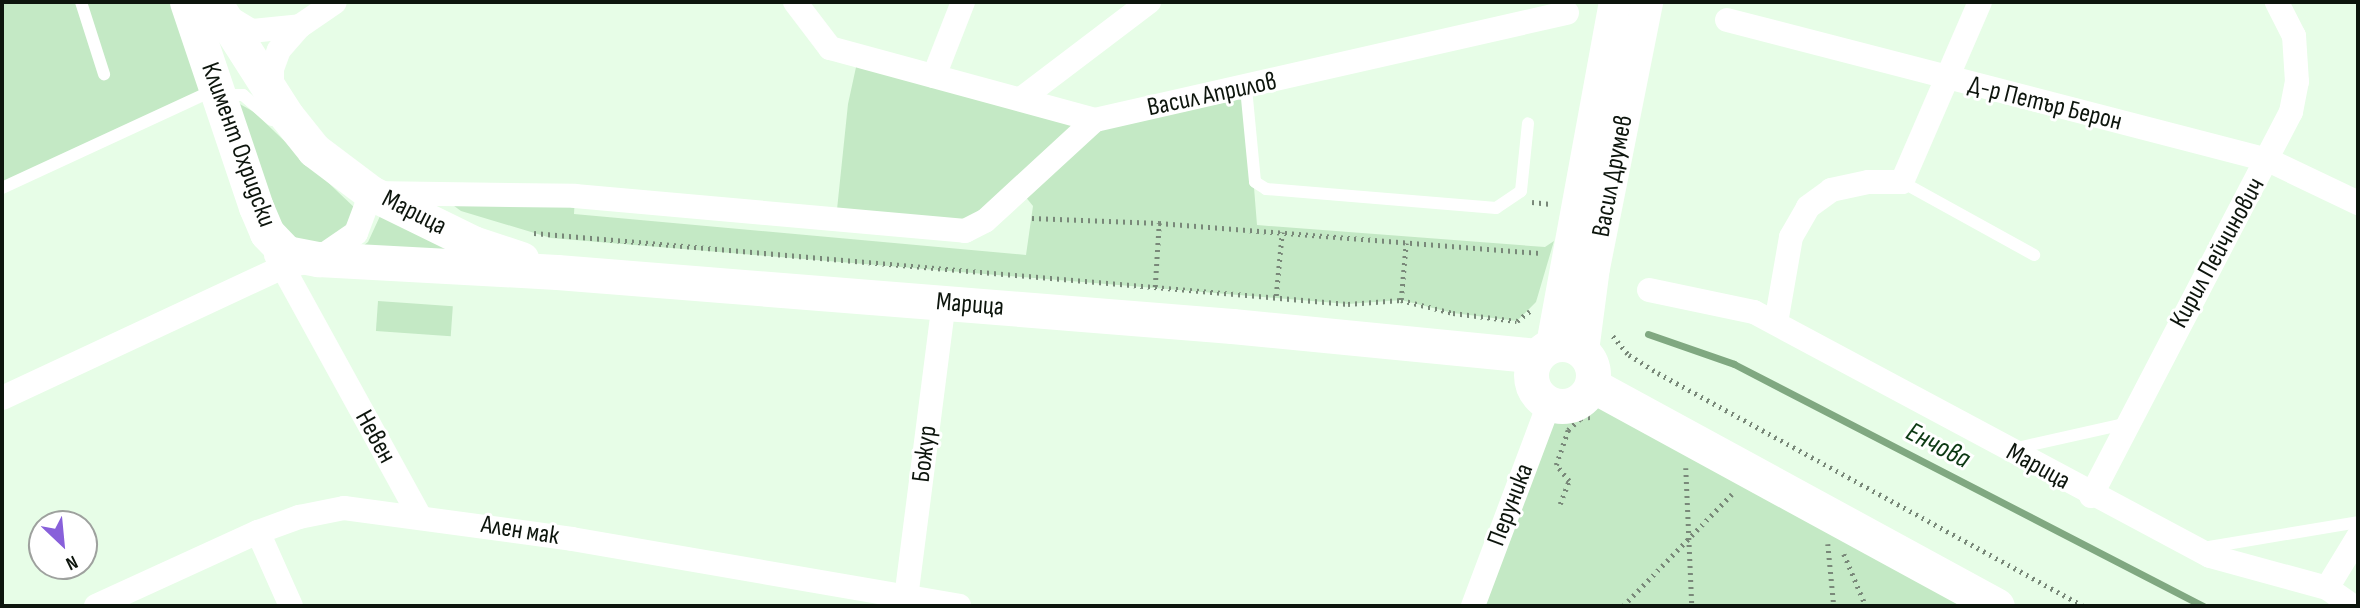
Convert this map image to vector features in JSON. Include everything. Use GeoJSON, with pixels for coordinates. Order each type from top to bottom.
{"type":"FeatureCollection","features":[{"type":"Feature","properties":{"kind":"main road","name":"Климент Охридски"},"geometry":{"type":"LineString","coordinates":[[187,2],[267,233],[286,253],[318,259]]}},
{"type":"Feature","properties":{"kind":"main road","name":"Климент Охридски"},"geometry":{"type":"LineString","coordinates":[[219,8],[272,93],[314,150],[371,193]]}},
{"type":"Feature","properties":{"kind":"main road","name":"Марица"},"geometry":{"type":"LineString","coordinates":[[371,193],[473,243],[557,272]]}},
{"type":"Feature","properties":{"kind":"main road","name":"Марица"},"geometry":{"type":"LineString","coordinates":[[318,259],[557,272],[1382,340],[1550,366],[1575,404],[1597,401]]}},
{"type":"Feature","properties":{"kind":"main road"},"geometry":{"type":"LineString","coordinates":[[1550,366],[1592,367],[1597,401],[1997,606]]}},
{"type":"Feature","properties":{"kind":"street"},"geometry":{"type":"LineString","coordinates":[[272,93],[272,69],[279,50],[300,26],[335,2]]}},
{"type":"Feature","properties":{"kind":"street","name":"Васил Априлов"},"geometry":{"type":"LineString","coordinates":[[794,2],[830,48],[858,58],[1095,120],[1567,13]]}},
{"type":"Feature","properties":{"kind":"street"},"geometry":{"type":"LineString","coordinates":[[934,76],[963,2]]}},
{"type":"Feature","properties":{"kind":"street"},"geometry":{"type":"LineString","coordinates":[[1021,99],[1149,2]]}},
{"type":"Feature","properties":{"kind":"street","name":"Васил Друмев"},"geometry":{"type":"LineString","coordinates":[[1550,366],[1567,256],[1615,2]]}},
{"type":"Feature","properties":{"kind":"street","name":"Васил Друмев"},"geometry":{"type":"LineString","coordinates":[[1550,366],[1594,268],[1647,2]]}},
{"type":"Feature","properties":{"kind":"street"},"geometry":{"type":"LineString","coordinates":[[1776,323],[1791,237],[1808,207],[1831,190],[1868,182],[1902,182],[1980,2]]}},
{"type":"Feature","properties":{"kind":"street","name":"Кирил Пейчинович"},"geometry":{"type":"LineString","coordinates":[[2091,496],[2291,112],[2298,82],[2294,36],[2277,2]]}},
{"type":"Feature","properties":{"kind":"street"},"geometry":{"type":"LineString","coordinates":[[219,8],[252,31],[300,26]]}},
{"type":"Feature","properties":{"kind":"street","name":"Д-р Петър Берон"},"geometry":{"type":"LineString","coordinates":[[1727,20],[1947,80],[2268,160],[2358,203]]}},
{"type":"Feature","properties":{"kind":"street","name":"Марица"},"geometry":{"type":"LineString","coordinates":[[371,193],[575,196],[965,231],[985,221],[1095,120]]}},
{"type":"Feature","properties":{"kind":"street"},"geometry":{"type":"LineString","coordinates":[[318,259],[356,233],[371,193]]}},
{"type":"Feature","properties":{"kind":"street","name":"Невен"},"geometry":{"type":"LineString","coordinates":[[267,233],[281,268],[419,515]]}},
{"type":"Feature","properties":{"kind":"street","name":"Марица"},"geometry":{"type":"LineString","coordinates":[[2,398],[281,268],[318,259]]}},
{"type":"Feature","properties":{"kind":"street","name":"Марица"},"geometry":{"type":"LineString","coordinates":[[1649,290],[1754,312],[2091,496],[2197,549],[2327,588],[2353,606]]}},
{"type":"Feature","properties":{"kind":"street","name":"Божур"},"geometry":{"type":"LineString","coordinates":[[906,601],[944,302]]}},
{"type":"Feature","properties":{"kind":"street","name":"Перуника"},"geometry":{"type":"LineString","coordinates":[[1473,606],[1550,366]]}},
{"type":"Feature","properties":{"kind":"street","name":"Ален мак"},"geometry":{"type":"LineString","coordinates":[[96,606],[258,532],[299,517],[344,508],[419,515],[906,601],[960,606]]}},
{"type":"Feature","properties":{"kind":"street"},"geometry":{"type":"LineString","coordinates":[[258,532],[291,606]]}},
{"type":"Feature","properties":{"kind":"street"},"geometry":{"type":"LineString","coordinates":[[2327,588],[2358,537]]}},
{"type":"Feature","properties":{"kind":"lane"},"geometry":{"type":"LineString","coordinates":[[81,2],[104,74]]}},
{"type":"Feature","properties":{"kind":"lane"},"geometry":{"type":"LineString","coordinates":[[1245,88],[1255,182],[1266,189],[1496,208],[1521,191],[1528,123]]}},
{"type":"Feature","properties":{"kind":"lane"},"geometry":{"type":"LineString","coordinates":[[2,188],[175,105],[220,94],[243,95],[280,128],[314,150]]}},
{"type":"Feature","properties":{"kind":"lane"},"geometry":{"type":"LineString","coordinates":[[1902,182],[2034,255]]}},
{"type":"Feature","properties":{"kind":"lane"},"geometry":{"type":"LineString","coordinates":[[2007,450],[2129,423]]}},
{"type":"Feature","properties":{"kind":"lane"},"geometry":{"type":"LineString","coordinates":[[2197,549],[2358,522]]}},
{"type":"Feature","properties":{"kind":"path"},"geometry":{"type":"LineString","coordinates":[[1511,200],[1576,207]]}},
{"type":"Feature","properties":{"kind":"path"},"geometry":{"type":"LineString","coordinates":[[1032,218],[1158,223],[1567,256]]}},
{"type":"Feature","properties":{"kind":"path"},"geometry":{"type":"LineString","coordinates":[[1155,287],[1158,223]]}},
{"type":"Feature","properties":{"kind":"path"},"geometry":{"type":"LineString","coordinates":[[1276,296],[1282,232]]}},
{"type":"Feature","properties":{"kind":"path"},"geometry":{"type":"LineString","coordinates":[[1401,300],[1406,243]]}},
{"type":"Feature","properties":{"kind":"path"},"geometry":{"type":"LineString","coordinates":[[1560,504],[1569,481],[1556,465],[1568,430],[1597,401]]}},
{"type":"Feature","properties":{"kind":"path"},"geometry":{"type":"LineString","coordinates":[[1686,467],[1692,606]]}},
{"type":"Feature","properties":{"kind":"path"},"geometry":{"type":"LineString","coordinates":[[1623,606],[1732,494]]}},
{"type":"Feature","properties":{"kind":"path"},"geometry":{"type":"LineString","coordinates":[[1828,544],[1835,606]]}},
{"type":"Feature","properties":{"kind":"path"},"geometry":{"type":"LineString","coordinates":[[1843,553],[1866,606]]}},
{"type":"Feature","properties":{"kind":"green space"},"geometry":{"type":"Polygon","coordinates":[[[2,2],[187,2],[220,94],[2,188],[2,2]]]}},
{"type":"Feature","properties":{"kind":"green space"},"geometry":{"type":"Polygon","coordinates":[[[858,58],[1095,120],[1246,88],[1257,225],[1545,247],[1554,241],[1536,302],[1517,321],[1453,313],[1401,300],[1348,304],[551,238],[461,211],[450,203],[575,196],[574,214],[1026,255],[1033,206],[1020,190],[985,221],[836,219],[848,104],[858,58]]]}},
{"type":"Feature","properties":{"kind":"green space"},"geometry":{"type":"Polygon","coordinates":[[[238,103],[254,112],[357,210],[355,223],[322,249],[283,238],[238,103]]]}},
{"type":"Feature","properties":{"kind":"green space"},"geometry":{"type":"Polygon","coordinates":[[[381,214],[471,255],[350,256],[368,242],[381,214]]]}},
{"type":"Feature","properties":{"kind":"green space"},"geometry":{"type":"Polygon","coordinates":[[[378,301],[453,306],[451,336],[376,331],[378,301]]]}},
{"type":"Feature","properties":{"kind":"green space"},"geometry":{"type":"Polygon","coordinates":[[[1592,385],[1997,606],[1473,606],[1549,404],[1575,403],[1592,385]]]}},
{"type":"Feature","properties":{"kind":"waterway","name":"Енчова"},"geometry":{"type":"LineString","coordinates":[[1648,334],[1734,364],[2203,606]]}}]}
